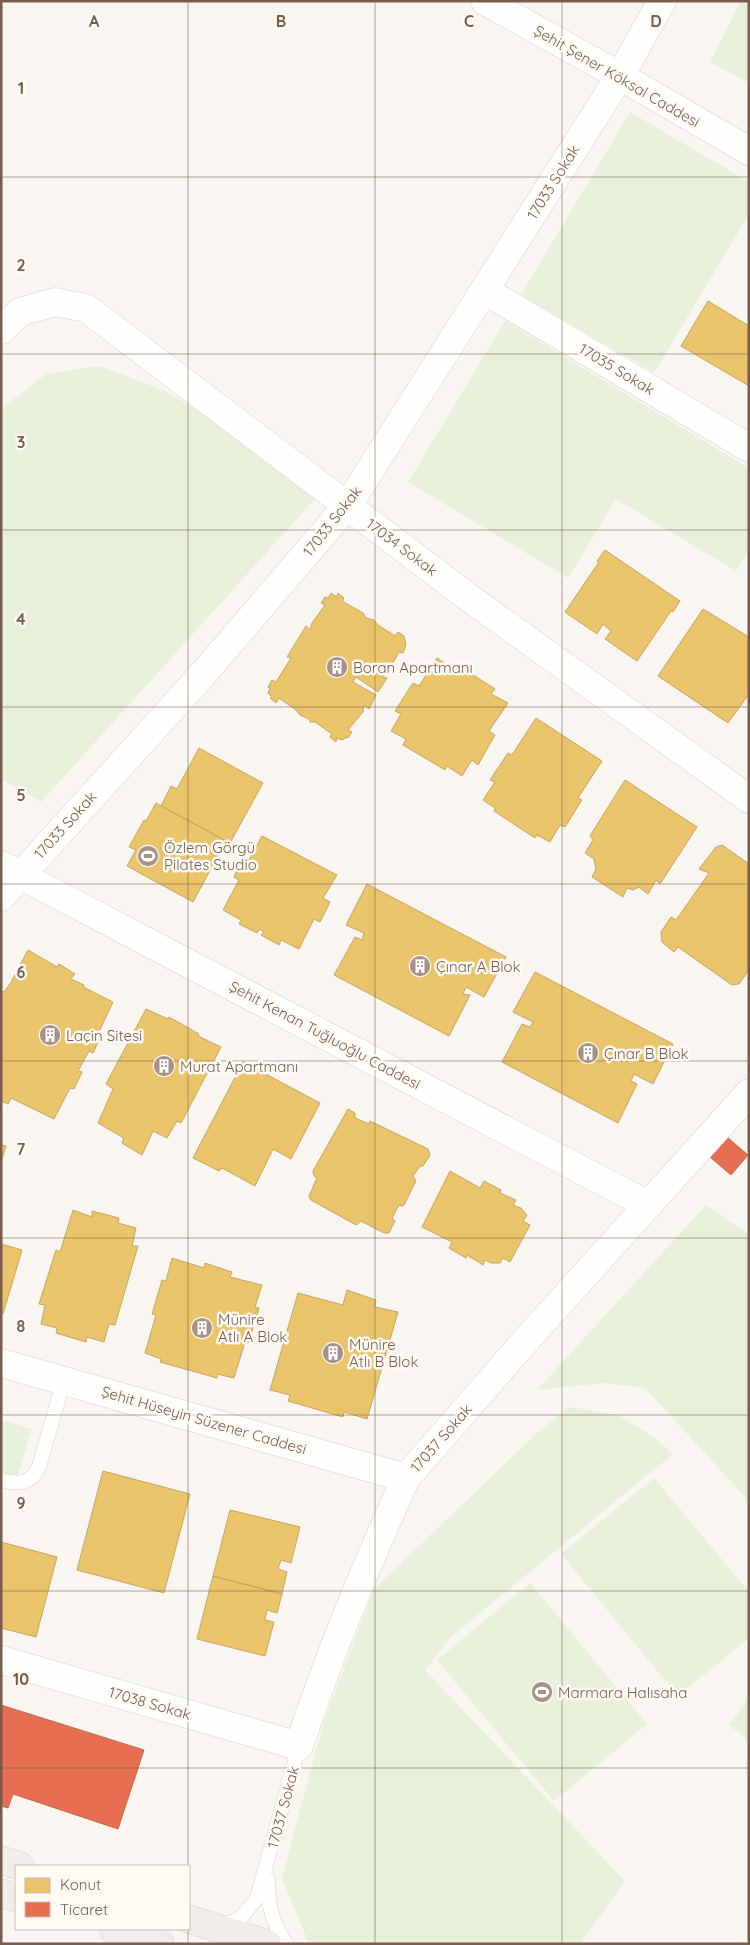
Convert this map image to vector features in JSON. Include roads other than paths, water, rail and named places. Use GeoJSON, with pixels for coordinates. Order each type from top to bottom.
{"type":"FeatureCollection","features":[{"type":"Feature","properties":{"kind":"highway"},"geometry":{"type":"LineString","coordinates":[[1,1860],[17,1865]]}},
{"type":"Feature","properties":{"kind":"highway"},"geometry":{"type":"LineString","coordinates":[[1,1893],[15,1898]]}},
{"type":"Feature","properties":{"kind":"highway"},"geometry":{"type":"LineString","coordinates":[[190,1919],[267,1944]]}},
{"type":"Feature","properties":{"kind":"highway"},"geometry":{"type":"LineString","coordinates":[[116,1930],[160,1944]]}},
{"type":"Feature","properties":{"kind":"street","name":"Şehit Şener Köksal Caddesi"},"geometry":{"type":"LineString","coordinates":[[485,1],[749,151]]}},
{"type":"Feature","properties":{"kind":"street","name":"17033 Sokak"},"geometry":{"type":"LineString","coordinates":[[1,897],[11,870],[203,674],[348,505],[620,76],[662,1]]}},
{"type":"Feature","properties":{"kind":"street","name":"17035 Sokak"},"geometry":{"type":"LineString","coordinates":[[484,290],[749,448]]}},
{"type":"Feature","properties":{"kind":"street","name":"17034 Sokak"},"geometry":{"type":"LineString","coordinates":[[1,330],[20,312],[55,302],[86,308],[563,667],[749,799]]}},
{"type":"Feature","properties":{"kind":"street","name":"Şehit Kenan Tuğluoğlu Caddesi"},"geometry":{"type":"LineString","coordinates":[[11,870],[648,1205]]}},
{"type":"Feature","properties":{"kind":"street","name":"17037 Sokak"},"geometry":{"type":"LineString","coordinates":[[299,1746],[320,1683],[380,1536],[406,1478],[749,1093]]}},
{"type":"Feature","properties":{"kind":"street","name":"Şehit Hüseyin Süzener Caddesi"},"geometry":{"type":"LineString","coordinates":[[1,1363],[406,1478]]}},
{"type":"Feature","properties":{"kind":"street","name":"17038 Sokak"},"geometry":{"type":"LineString","coordinates":[[1,1660],[299,1746]]}},
{"type":"Feature","properties":{"kind":"lane"},"geometry":{"type":"LineString","coordinates":[[1,1480],[21,1483],[36,1475],[64,1380]]}},
{"type":"Feature","properties":{"kind":"lane","name":"17037 Sokak"},"geometry":{"type":"LineString","coordinates":[[268,1863],[299,1746]]}},
{"type":"Feature","properties":{"kind":"lane"},"geometry":{"type":"LineString","coordinates":[[190,1919],[227,1924],[240,1919],[258,1898],[268,1863]]}},
{"type":"Feature","properties":{"kind":"lane"},"geometry":{"type":"LineString","coordinates":[[268,1863],[268,1903],[271,1915],[287,1944]]}},
{"type":"Feature","properties":{"kind":"place","name":"Boran Apartmanı"},"geometry":{"type":"Point","coordinates":[337,667]}},
{"type":"Feature","properties":{"kind":"place","name":"Özlem Görgü Pilates Studio"},"geometry":{"type":"Point","coordinates":[148,856]}},
{"type":"Feature","properties":{"kind":"place","name":"Çınar A Blok"},"geometry":{"type":"Point","coordinates":[420,966]}},
{"type":"Feature","properties":{"kind":"place","name":"Laçin Sitesi"},"geometry":{"type":"Point","coordinates":[50,1035]}},
{"type":"Feature","properties":{"kind":"place","name":"Çınar B Blok"},"geometry":{"type":"Point","coordinates":[588,1053]}},
{"type":"Feature","properties":{"kind":"place","name":"Murat Apartmanı"},"geometry":{"type":"Point","coordinates":[164,1066]}},
{"type":"Feature","properties":{"kind":"place","name":"Münire Atlı A Blok"},"geometry":{"type":"Point","coordinates":[202,1328]}},
{"type":"Feature","properties":{"kind":"place","name":"Münire Atlı B Blok"},"geometry":{"type":"Point","coordinates":[333,1353]}},
{"type":"Feature","properties":{"kind":"place","name":"Marmara Halısaha"},"geometry":{"type":"Point","coordinates":[542,1692]}}]}
